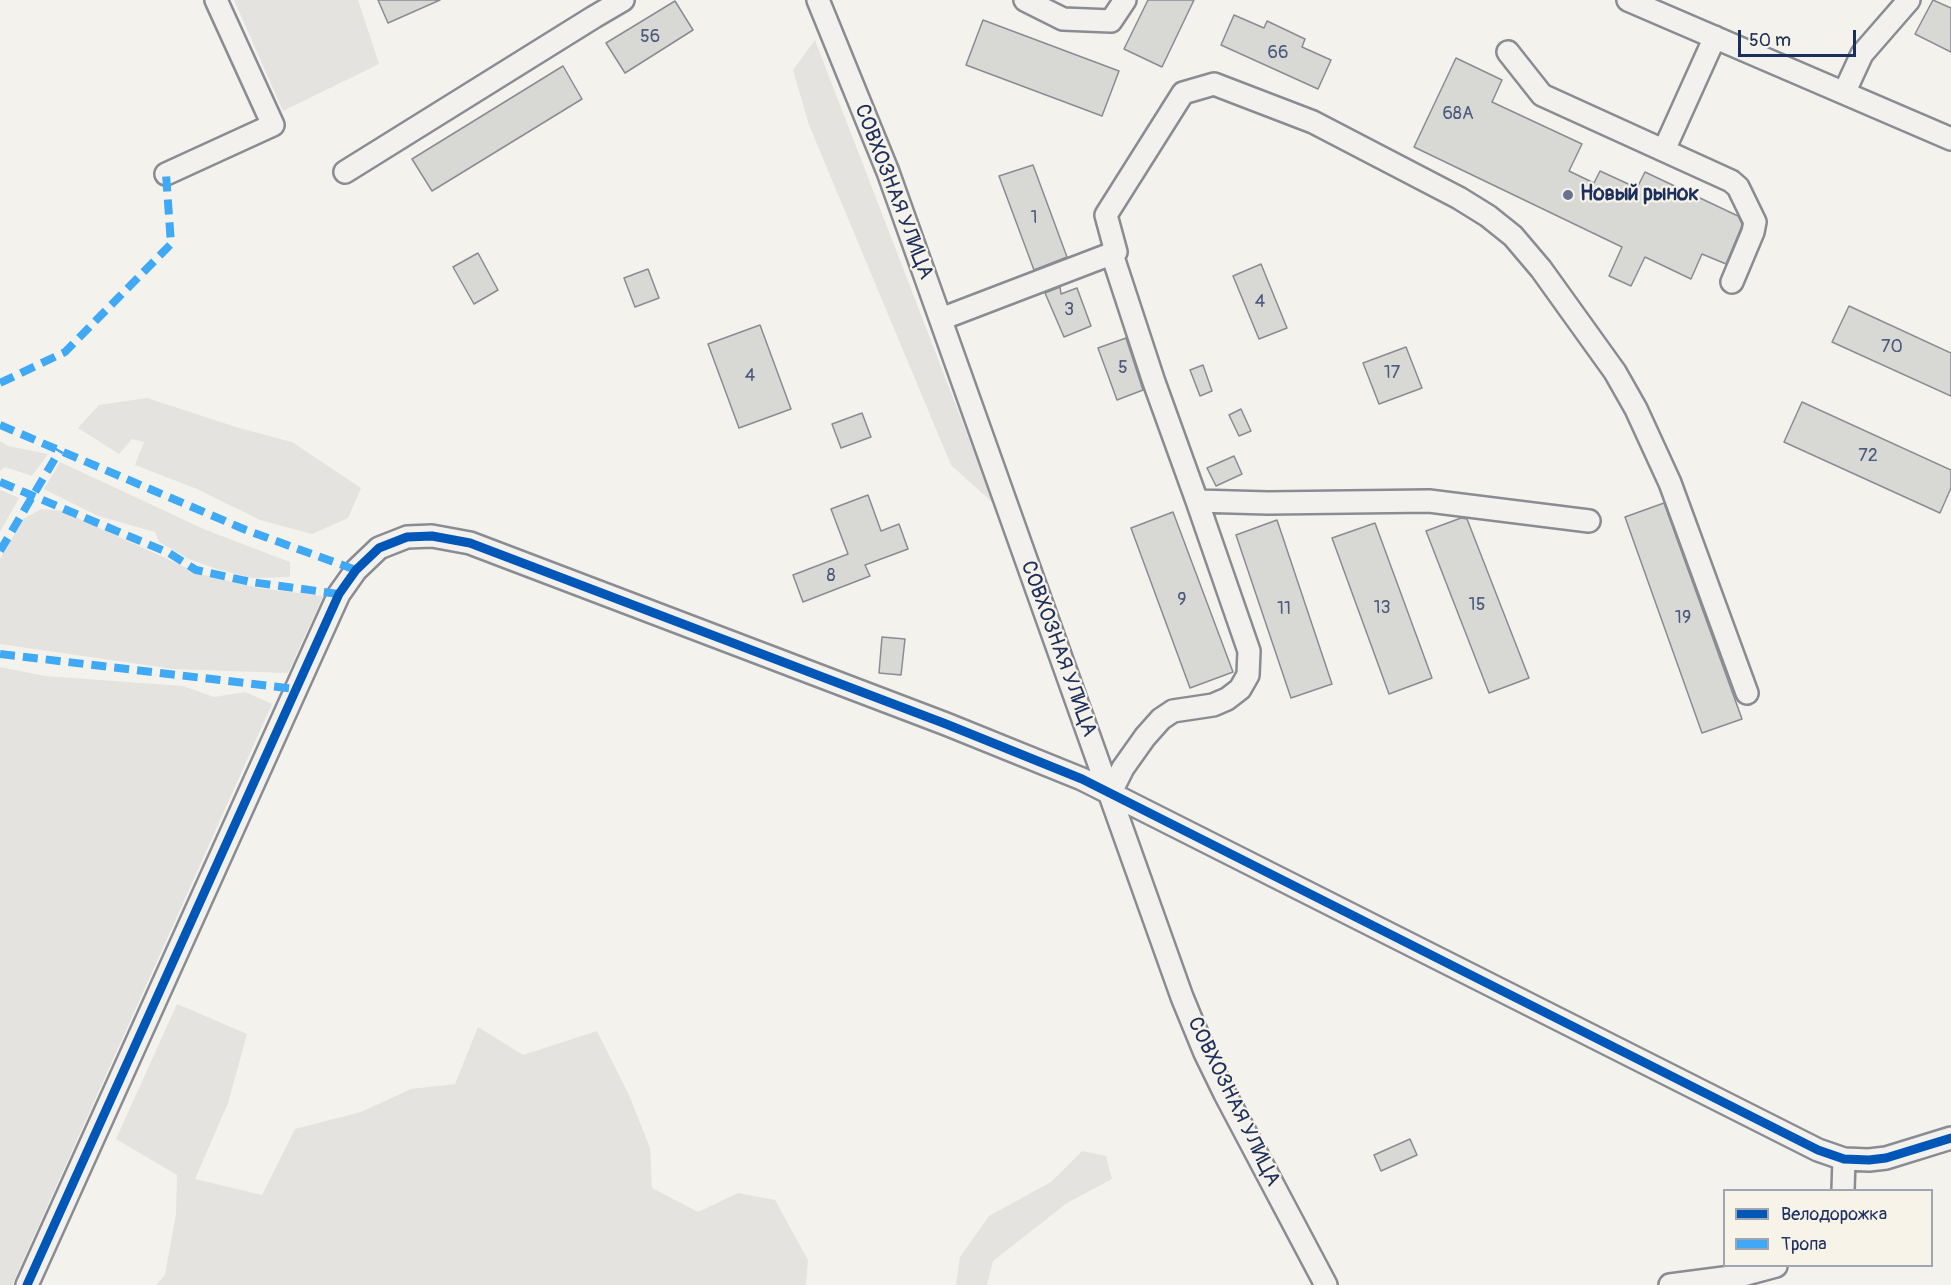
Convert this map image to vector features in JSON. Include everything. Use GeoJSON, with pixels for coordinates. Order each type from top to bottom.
{"type":"FeatureCollection","features":[{"type":"Feature","properties":{"kind":"street"},"geometry":{"type":"LineString","coordinates":[[166,174],[273,125],[216,0]]}},
{"type":"Feature","properties":{"kind":"street"},"geometry":{"type":"LineString","coordinates":[[345,172],[623,0]]}},
{"type":"Feature","properties":{"kind":"street","name":"СОВХОЗНАЯ УЛИЦА"},"geometry":{"type":"LineString","coordinates":[[818,0],[888,172],[1182,997],[1205,1053],[1326,1285]]}},
{"type":"Feature","properties":{"kind":"street"},"geometry":{"type":"LineString","coordinates":[[1025,0],[1062,20],[1111,21],[1125,0]]}},
{"type":"Feature","properties":{"kind":"street"},"geometry":{"type":"LineString","coordinates":[[1628,0],[1951,139]]}},
{"type":"Feature","properties":{"kind":"street"},"geometry":{"type":"LineString","coordinates":[[1844,93],[1862,54],[1909,0]]}},
{"type":"Feature","properties":{"kind":"street"},"geometry":{"type":"LineString","coordinates":[[1664,150],[1715,37]]}},
{"type":"Feature","properties":{"kind":"street"},"geometry":{"type":"LineString","coordinates":[[1508,52],[1542,95],[1731,181],[1743,194],[1755,222],[1732,282]]}},
{"type":"Feature","properties":{"kind":"street"},"geometry":{"type":"LineString","coordinates":[[941,319],[1116,252],[1106,215],[1183,93],[1214,84],[1313,122],[1459,198],[1488,216],[1513,236],[1541,269],[1615,372],[1636,409],[1670,483],[1748,693]]}},
{"type":"Feature","properties":{"kind":"street"},"geometry":{"type":"LineString","coordinates":[[1110,794],[1123,768],[1161,719],[1173,711],[1213,705],[1227,699],[1240,689],[1248,675],[1249,651],[1154,382],[1112,254]]}},
{"type":"Feature","properties":{"kind":"street"},"geometry":{"type":"LineString","coordinates":[[1197,501],[1429,501],[1589,521]]}},
{"type":"Feature","properties":{"kind":"street"},"geometry":{"type":"LineString","coordinates":[[27,1285],[339,594],[356,570],[379,548],[407,537],[432,536],[470,543],[1002,745],[1082,779],[1807,1145],[1844,1159],[1869,1160],[1886,1158],[1951,1138]]}},
{"type":"Feature","properties":{"kind":"street"},"geometry":{"type":"LineString","coordinates":[[1844,1159],[1844,1189]]}},
{"type":"Feature","properties":{"kind":"street"},"geometry":{"type":"LineString","coordinates":[[1670,1285],[1739,1276],[1772,1267]]}},
{"type":"Feature","properties":{"kind":"shaded area"},"geometry":{"type":"Polygon","coordinates":[[[234,0],[358,0],[379,64],[283,111],[234,0]]]}},
{"type":"Feature","properties":{"kind":"shaded area"},"geometry":{"type":"Polygon","coordinates":[[[815,40],[994,504],[951,465],[809,125],[793,70],[815,40]]]}},
{"type":"Feature","properties":{"kind":"shaded area"},"geometry":{"type":"Polygon","coordinates":[[[147,398],[239,428],[292,442],[361,488],[348,518],[312,534],[260,520],[197,489],[135,465],[144,442],[132,439],[119,454],[78,428],[99,405],[147,398]]]}},
{"type":"Feature","properties":{"kind":"shaded area"},"geometry":{"type":"Polygon","coordinates":[[[0,441],[8,446],[48,454],[32,476],[5,467],[0,471],[0,441]]]}},
{"type":"Feature","properties":{"kind":"shaded area"},"geometry":{"type":"Polygon","coordinates":[[[60,462],[206,530],[290,562],[290,577],[253,578],[189,559],[159,542],[155,532],[98,516],[44,489],[60,462]]]}},
{"type":"Feature","properties":{"kind":"shaded area"},"geometry":{"type":"Polygon","coordinates":[[[0,490],[19,498],[0,532],[0,490]]]}},
{"type":"Feature","properties":{"kind":"shaded area"},"geometry":{"type":"Polygon","coordinates":[[[41,509],[62,511],[200,574],[258,588],[323,596],[288,673],[173,669],[0,644],[0,559],[23,519],[41,509]]]}},
{"type":"Feature","properties":{"kind":"shaded area"},"geometry":{"type":"Polygon","coordinates":[[[0,667],[45,676],[183,686],[214,697],[245,692],[272,704],[12,1285],[0,1285],[0,667]]]}},
{"type":"Feature","properties":{"kind":"shaded area"},"geometry":{"type":"Polygon","coordinates":[[[177,1004],[247,1034],[228,1103],[195,1179],[262,1195],[295,1129],[361,1112],[411,1089],[455,1084],[478,1027],[523,1055],[597,1031],[629,1095],[650,1148],[652,1188],[698,1212],[738,1193],[775,1200],[808,1260],[806,1285],[156,1285],[165,1275],[176,1214],[177,1175],[116,1139],[177,1004]]]}},
{"type":"Feature","properties":{"kind":"shaded area"},"geometry":{"type":"Polygon","coordinates":[[[1082,1151],[1106,1156],[1112,1179],[1067,1203],[993,1261],[987,1285],[956,1285],[960,1257],[989,1216],[1051,1182],[1082,1151]]]}},
{"type":"Feature","properties":{"kind":"building"},"geometry":{"type":"Polygon","coordinates":[[[378,0],[440,0],[388,23],[378,0]]]}},
{"type":"Feature","properties":{"kind":"building"},"geometry":{"type":"Polygon","coordinates":[[[1148,0],[1194,0],[1162,67],[1124,49],[1148,0]]]}},
{"type":"Feature","properties":{"kind":"building"},"geometry":{"type":"Polygon","coordinates":[[[1933,0],[1951,8],[1951,52],[1915,34],[1933,0]]]}},
{"type":"Feature","properties":{"kind":"building"},"geometry":{"type":"Polygon","coordinates":[[[675,1],[693,30],[625,73],[606,43],[675,1]]]}},
{"type":"Feature","properties":{"kind":"building"},"geometry":{"type":"Polygon","coordinates":[[[1234,15],[1264,28],[1267,21],[1305,39],[1302,47],[1331,60],[1318,89],[1221,45],[1234,15]]]}},
{"type":"Feature","properties":{"kind":"building"},"geometry":{"type":"Polygon","coordinates":[[[983,20],[1119,71],[1102,116],[966,65],[983,20]]]}},
{"type":"Feature","properties":{"kind":"building","name":"Новый рынок"},"geometry":{"type":"Polygon","coordinates":[[[1456,58],[1502,80],[1492,102],[1582,144],[1569,171],[1594,183],[1600,171],[1637,188],[1645,172],[1738,216],[1742,224],[1741,228],[1726,264],[1702,254],[1691,279],[1645,257],[1631,286],[1609,276],[1622,247],[1414,147],[1456,58]]]}},
{"type":"Feature","properties":{"kind":"building"},"geometry":{"type":"Polygon","coordinates":[[[563,66],[582,99],[432,191],[412,159],[563,66]]]}},
{"type":"Feature","properties":{"kind":"building"},"geometry":{"type":"Polygon","coordinates":[[[1033,165],[1067,257],[1034,270],[999,176],[1033,165]]]}},
{"type":"Feature","properties":{"kind":"building"},"geometry":{"type":"Polygon","coordinates":[[[478,253],[498,290],[474,304],[453,267],[478,253]]]}},
{"type":"Feature","properties":{"kind":"building"},"geometry":{"type":"Polygon","coordinates":[[[1261,264],[1287,328],[1259,339],[1233,276],[1261,264]]]}},
{"type":"Feature","properties":{"kind":"building"},"geometry":{"type":"Polygon","coordinates":[[[648,269],[659,298],[635,307],[624,278],[648,269]]]}},
{"type":"Feature","properties":{"kind":"building"},"geometry":{"type":"Polygon","coordinates":[[[1060,287],[1061,294],[1077,288],[1091,326],[1064,337],[1045,293],[1060,287]]]}},
{"type":"Feature","properties":{"kind":"building"},"geometry":{"type":"Polygon","coordinates":[[[1849,306],[1951,353],[1951,396],[1832,342],[1849,306]]]}},
{"type":"Feature","properties":{"kind":"building"},"geometry":{"type":"Polygon","coordinates":[[[760,325],[791,409],[739,428],[708,344],[760,325]]]}},
{"type":"Feature","properties":{"kind":"building"},"geometry":{"type":"Polygon","coordinates":[[[1126,338],[1143,390],[1117,400],[1098,348],[1126,338]]]}},
{"type":"Feature","properties":{"kind":"building"},"geometry":{"type":"Polygon","coordinates":[[[1406,347],[1422,388],[1379,404],[1363,363],[1406,347]]]}},
{"type":"Feature","properties":{"kind":"building"},"geometry":{"type":"Polygon","coordinates":[[[1203,365],[1212,391],[1200,396],[1190,370],[1203,365]]]}},
{"type":"Feature","properties":{"kind":"building"},"geometry":{"type":"Polygon","coordinates":[[[1802,402],[1951,470],[1951,488],[1940,513],[1784,442],[1802,402]]]}},
{"type":"Feature","properties":{"kind":"building"},"geometry":{"type":"Polygon","coordinates":[[[1241,409],[1251,431],[1239,436],[1229,415],[1241,409]]]}},
{"type":"Feature","properties":{"kind":"building"},"geometry":{"type":"Polygon","coordinates":[[[862,413],[871,437],[841,448],[832,424],[862,413]]]}},
{"type":"Feature","properties":{"kind":"building"},"geometry":{"type":"Polygon","coordinates":[[[1234,456],[1242,474],[1216,486],[1207,468],[1234,456]]]}},
{"type":"Feature","properties":{"kind":"building"},"geometry":{"type":"Polygon","coordinates":[[[868,495],[881,531],[899,524],[908,549],[865,565],[870,576],[803,602],[793,575],[848,554],[831,509],[868,495]]]}},
{"type":"Feature","properties":{"kind":"building"},"geometry":{"type":"Polygon","coordinates":[[[1664,503],[1742,719],[1702,733],[1625,517],[1664,503]]]}},
{"type":"Feature","properties":{"kind":"building"},"geometry":{"type":"Polygon","coordinates":[[[1173,512],[1233,672],[1190,688],[1131,528],[1173,512]]]}},
{"type":"Feature","properties":{"kind":"building"},"geometry":{"type":"Polygon","coordinates":[[[1461,518],[1467,519],[1529,678],[1489,693],[1426,531],[1461,518]]]}},
{"type":"Feature","properties":{"kind":"building"},"geometry":{"type":"Polygon","coordinates":[[[1277,520],[1332,684],[1291,698],[1236,535],[1277,520]]]}},
{"type":"Feature","properties":{"kind":"building"},"geometry":{"type":"Polygon","coordinates":[[[1375,523],[1432,678],[1389,694],[1332,538],[1375,523]]]}},
{"type":"Feature","properties":{"kind":"building"},"geometry":{"type":"Polygon","coordinates":[[[882,637],[905,639],[901,675],[879,673],[882,637]]]}},
{"type":"Feature","properties":{"kind":"building"},"geometry":{"type":"Polygon","coordinates":[[[1410,1139],[1417,1155],[1381,1171],[1374,1155],[1410,1139]]]}},
{"type":"Feature","properties":{"kind":"marked path"},"geometry":{"type":"LineString","coordinates":[[0,383],[65,352],[171,244],[166,174]]}},
{"type":"Feature","properties":{"kind":"marked path"},"geometry":{"type":"LineString","coordinates":[[0,425],[246,530],[356,570]]}},
{"type":"Feature","properties":{"kind":"marked path"},"geometry":{"type":"LineString","coordinates":[[0,551],[60,450]]}},
{"type":"Feature","properties":{"kind":"marked path"},"geometry":{"type":"LineString","coordinates":[[0,482],[169,553],[196,570],[251,582],[339,594]]}},
{"type":"Feature","properties":{"kind":"marked path"},"geometry":{"type":"LineString","coordinates":[[0,654],[296,689]]}},
{"type":"Feature","properties":{"kind":"cycle path"},"geometry":{"type":"LineString","coordinates":[[27,1285],[339,594],[356,570],[379,548],[407,537],[432,536],[470,543],[946,724],[1082,779],[1818,1150],[1844,1159],[1869,1160],[1886,1158],[1951,1138]]}},
{"type":"Feature","properties":{"kind":"place","name":"Новый рынок"},"geometry":{"type":"Point","coordinates":[1568,195]}}]}
